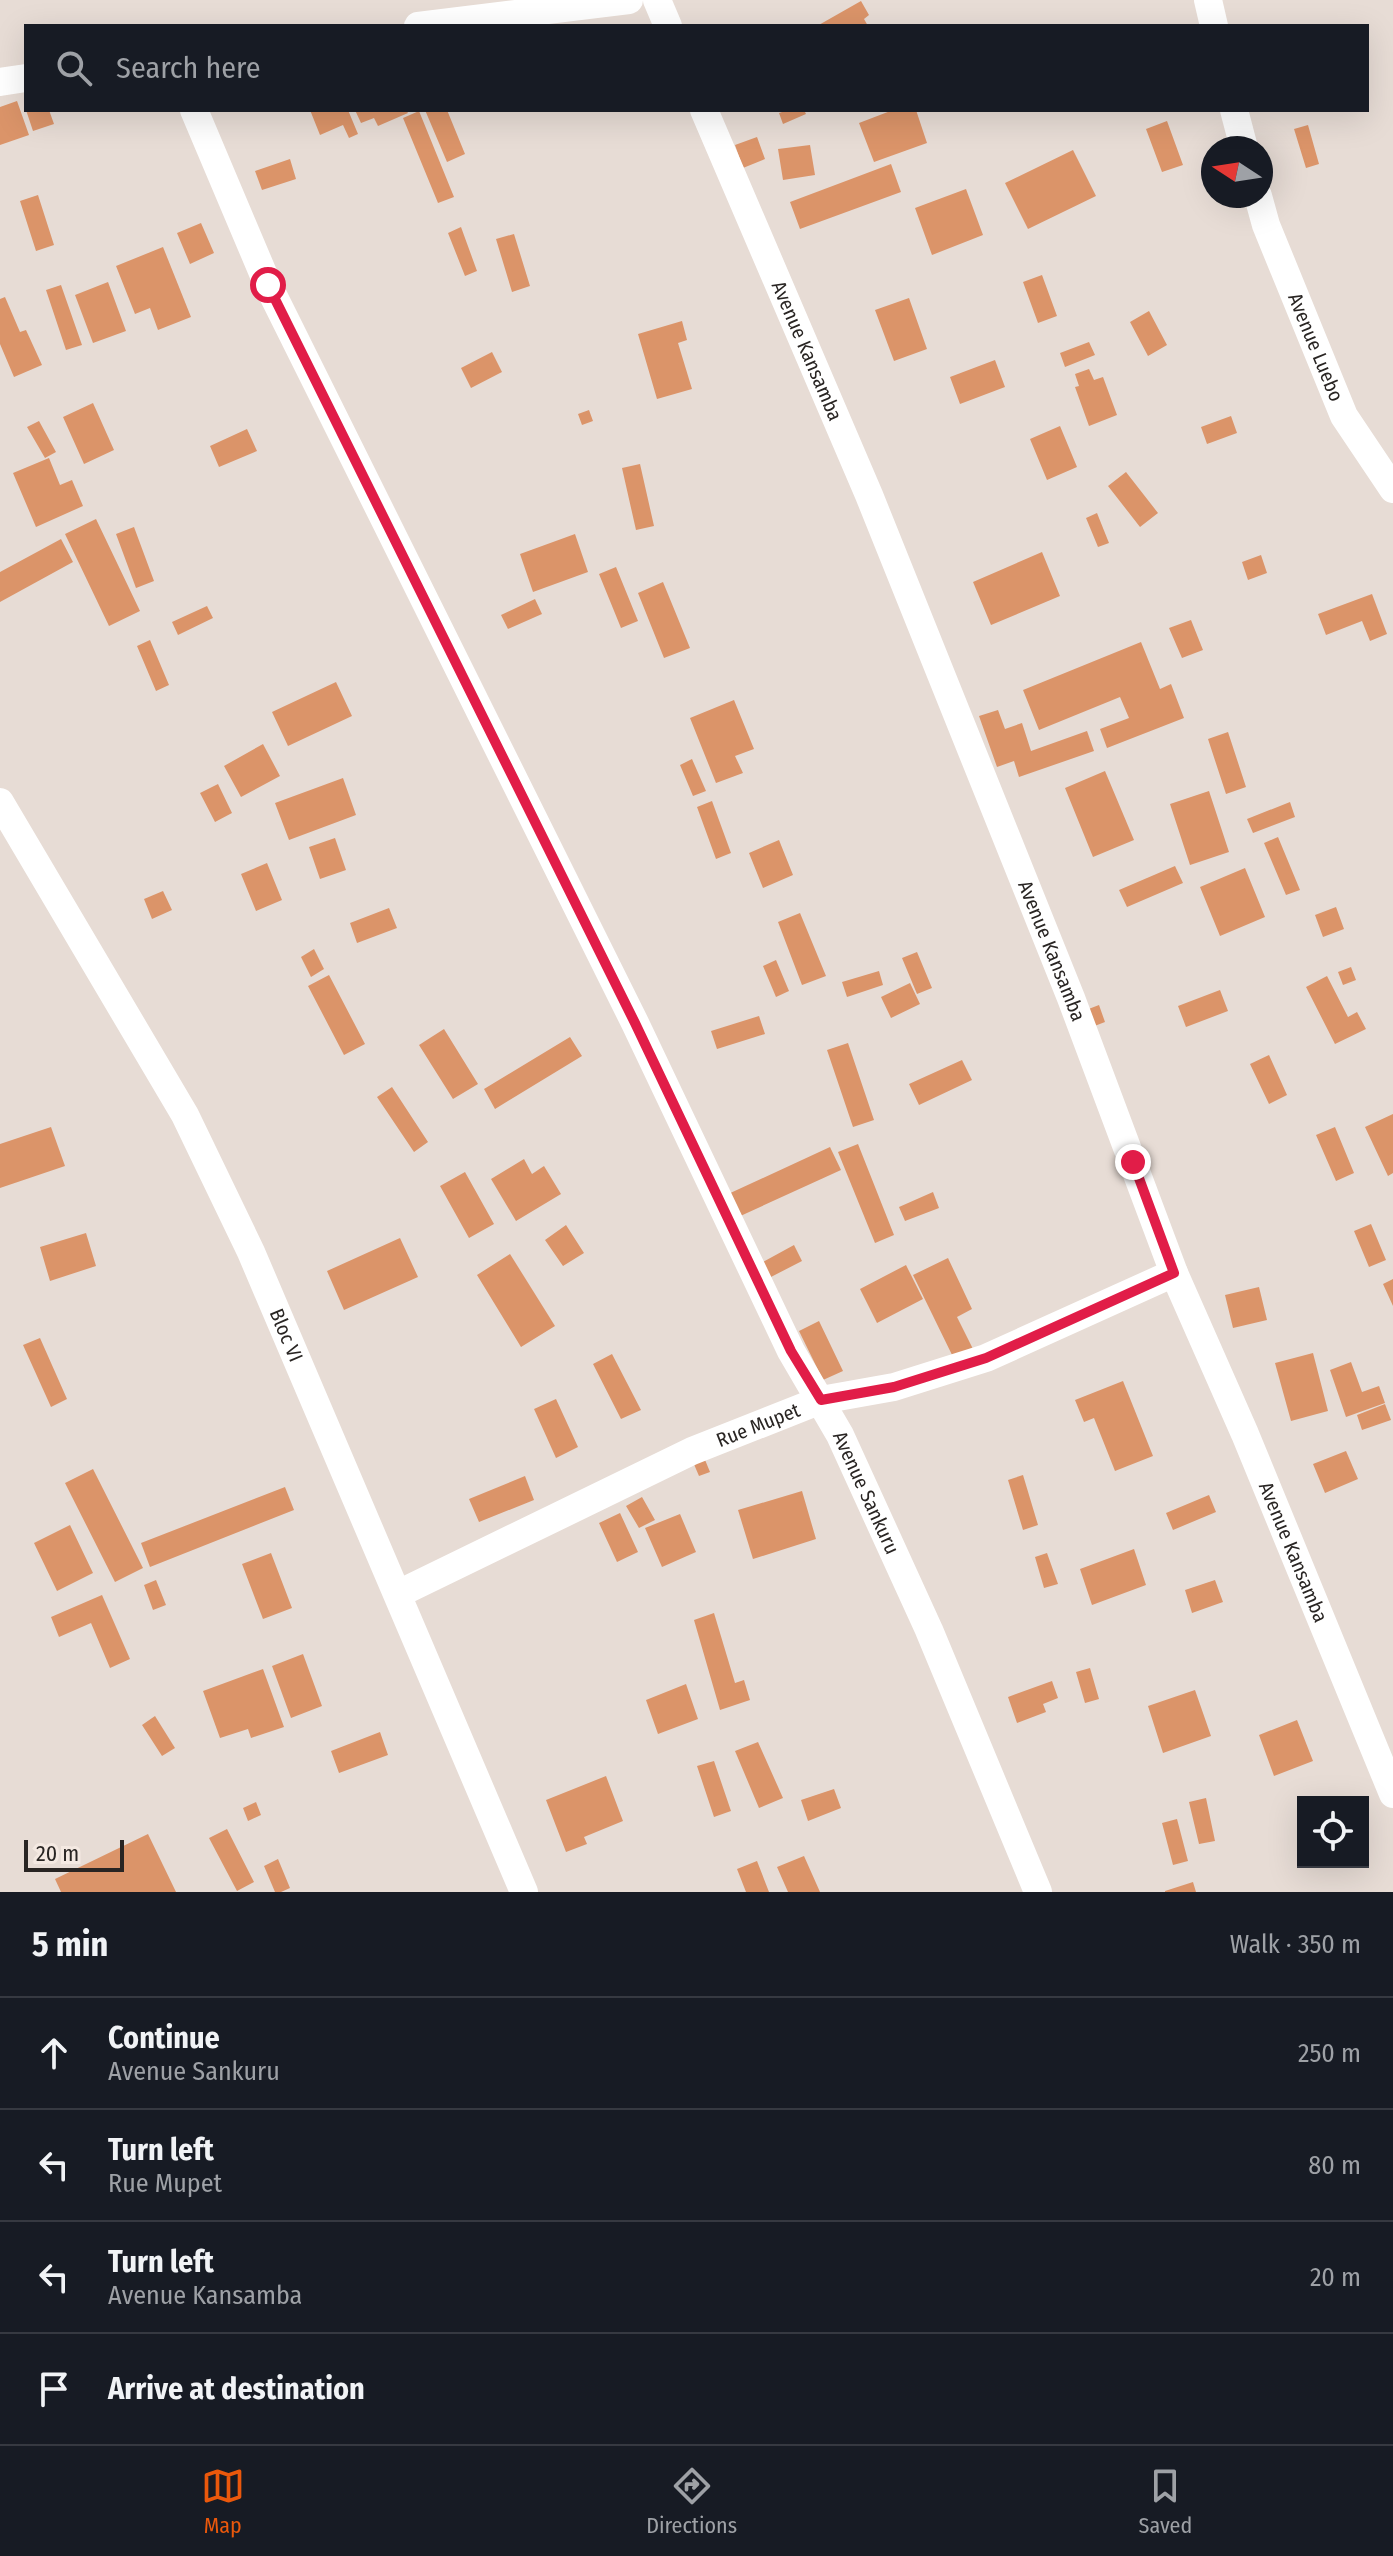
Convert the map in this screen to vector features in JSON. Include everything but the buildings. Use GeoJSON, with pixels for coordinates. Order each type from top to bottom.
{"type":"FeatureCollection","features":[{"type":"Feature","properties":{"kind":"street"},"geometry":{"type":"LineString","coordinates":[[434,24],[629,0]]}},
{"type":"Feature","properties":{"kind":"street"},"geometry":{"type":"LineString","coordinates":[[657,0],[667,24]]}},
{"type":"Feature","properties":{"kind":"street"},"geometry":{"type":"LineString","coordinates":[[1208,0],[1214,24]]}},
{"type":"Feature","properties":{"kind":"street"},"geometry":{"type":"LineString","coordinates":[[0,82],[24,78]]}},
{"type":"Feature","properties":{"kind":"street","name":"Avenue Sankuru"},"geometry":{"type":"LineString","coordinates":[[195,112],[268,285],[635,1023],[791,1351],[821,1400],[929,1630],[1038,1892]]}},
{"type":"Feature","properties":{"kind":"street","name":"Avenue Kansamba"},"geometry":{"type":"LineString","coordinates":[[705,112],[869,495],[1071,998],[1174,1273],[1245,1434],[1393,1794]]}},
{"type":"Feature","properties":{"kind":"street"},"geometry":{"type":"LineString","coordinates":[[1235,112],[1241,136]]}},
{"type":"Feature","properties":{"kind":"street","name":"Avenue Luebo"},"geometry":{"type":"LineString","coordinates":[[1261,208],[1344,416],[1393,489]]}},
{"type":"Feature","properties":{"kind":"street","name":"Bloc VI"},"geometry":{"type":"LineString","coordinates":[[0,802],[185,1115],[251,1252],[524,1892]]}},
{"type":"Feature","properties":{"kind":"street","name":"Rue Mupet"},"geometry":{"type":"LineString","coordinates":[[398,1594],[692,1451],[821,1400],[894,1387],[986,1358],[1174,1273]]}},
{"type":"Feature","properties":{"kind":"route"},"geometry":{"type":"LineString","coordinates":[[268,285],[635,1023],[703,1173],[791,1351],[821,1400],[894,1387],[986,1358],[1174,1273],[1133,1162]]}}]}
